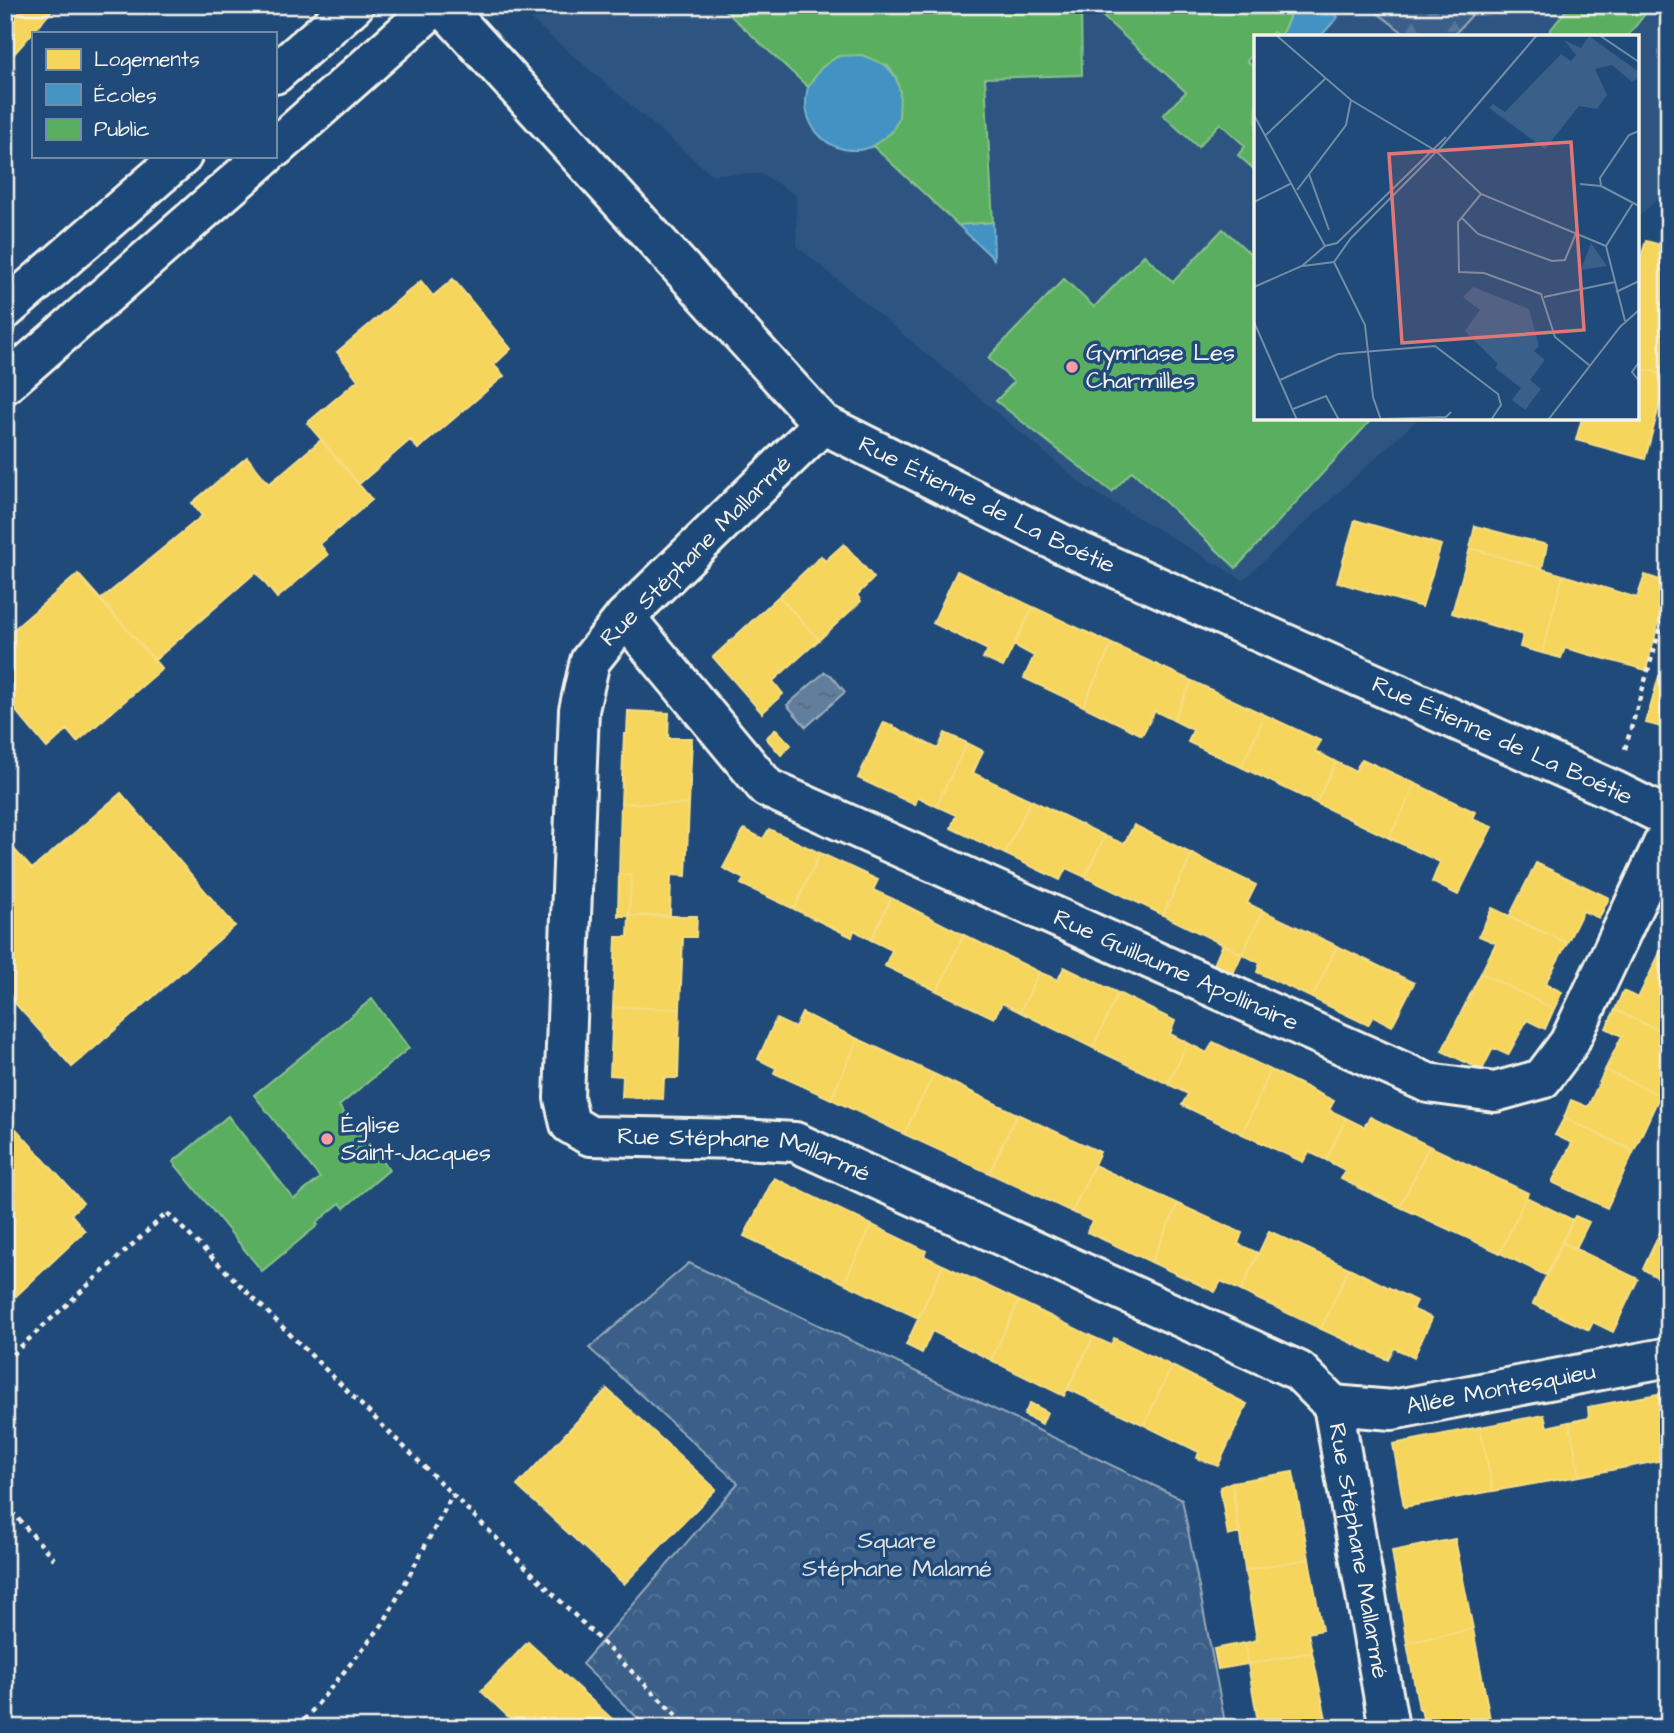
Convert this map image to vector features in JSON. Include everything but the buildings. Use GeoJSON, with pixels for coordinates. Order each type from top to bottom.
{"type":"FeatureCollection","features":[{"type":"Feature","properties":{"kind":"street"},"geometry":{"type":"LineString","coordinates":[[276,73],[354,5]]}},
{"type":"Feature","properties":{"kind":"street"},"geometry":{"type":"LineString","coordinates":[[276,147],[436,5]]}},
{"type":"Feature","properties":{"kind":"street","name":"Rue Étienne de La Boétie"},"geometry":{"type":"LineString","coordinates":[[442,5],[823,424],[1062,544],[1613,790],[1669,818]]}},
{"type":"Feature","properties":{"kind":"street"},"geometry":{"type":"LineString","coordinates":[[5,310],[179,158]]}},
{"type":"Feature","properties":{"kind":"street"},"geometry":{"type":"LineString","coordinates":[[5,384],[263,158]]}},
{"type":"Feature","properties":{"kind":"street","name":"Rue Stéphane Mallarmé"},"geometry":{"type":"LineString","coordinates":[[823,424],[625,617],[590,661],[579,710],[564,1098],[570,1124],[590,1136],[795,1142],[1299,1371],[1332,1405],[1390,1728]]}},
{"type":"Feature","properties":{"kind":"street","name":"Rue Guillaume Apollinaire"},"geometry":{"type":"LineString","coordinates":[[625,617],[767,789],[1428,1083],[1495,1092],[1542,1079],[1569,1042],[1669,831]]}},
{"type":"Feature","properties":{"kind":"street","name":"Allée Montesquieu"},"geometry":{"type":"LineString","coordinates":[[1332,1405],[1392,1410],[1669,1357]]}},
{"type":"Feature","properties":{"kind":"path"},"geometry":{"type":"LineString","coordinates":[[1613,790],[1669,599]]}},
{"type":"Feature","properties":{"kind":"path"},"geometry":{"type":"LineString","coordinates":[[5,1361],[167,1213],[689,1728]]}},
{"type":"Feature","properties":{"kind":"path"},"geometry":{"type":"LineString","coordinates":[[298,1728],[383,1625],[453,1494]]}},
{"type":"Feature","properties":{"kind":"path"},"geometry":{"type":"LineString","coordinates":[[5,1504],[54,1559]]}},
{"type":"Feature","properties":{"kind":"shaded area"},"geometry":{"type":"Polygon","coordinates":[[[514,5],[1669,5],[1669,189],[1639,216],[1639,35],[1254,35],[1254,420],[1417,420],[1243,580],[1086,487],[797,246],[796,196],[763,174],[711,174],[514,5]]]}},
{"type":"Feature","properties":{"kind":"green space"},"geometry":{"type":"Polygon","coordinates":[[[1367,5],[1481,5],[1454,35],[1406,35],[1367,5]]]}},
{"type":"Feature","properties":{"kind":"green space","name":"Square Stéphane Malamé"},"geometry":{"type":"Polygon","coordinates":[[[689,1263],[1182,1499],[1226,1728],[648,1728],[582,1664],[738,1483],[589,1348],[689,1263]]]}},
{"type":"Feature","properties":{"kind":"water"},"geometry":{"type":"Polygon","coordinates":[[[825,672],[832,676],[845,692],[806,727],[787,705],[825,672]]]}},
{"type":"Feature","properties":{"kind":"place","name":"Gymnase Les Charmilles"},"geometry":{"type":"Point","coordinates":[1072,367]}},
{"type":"Feature","properties":{"kind":"place","name":"Église Saint-Jacques"},"geometry":{"type":"Point","coordinates":[327,1139]}}]}
